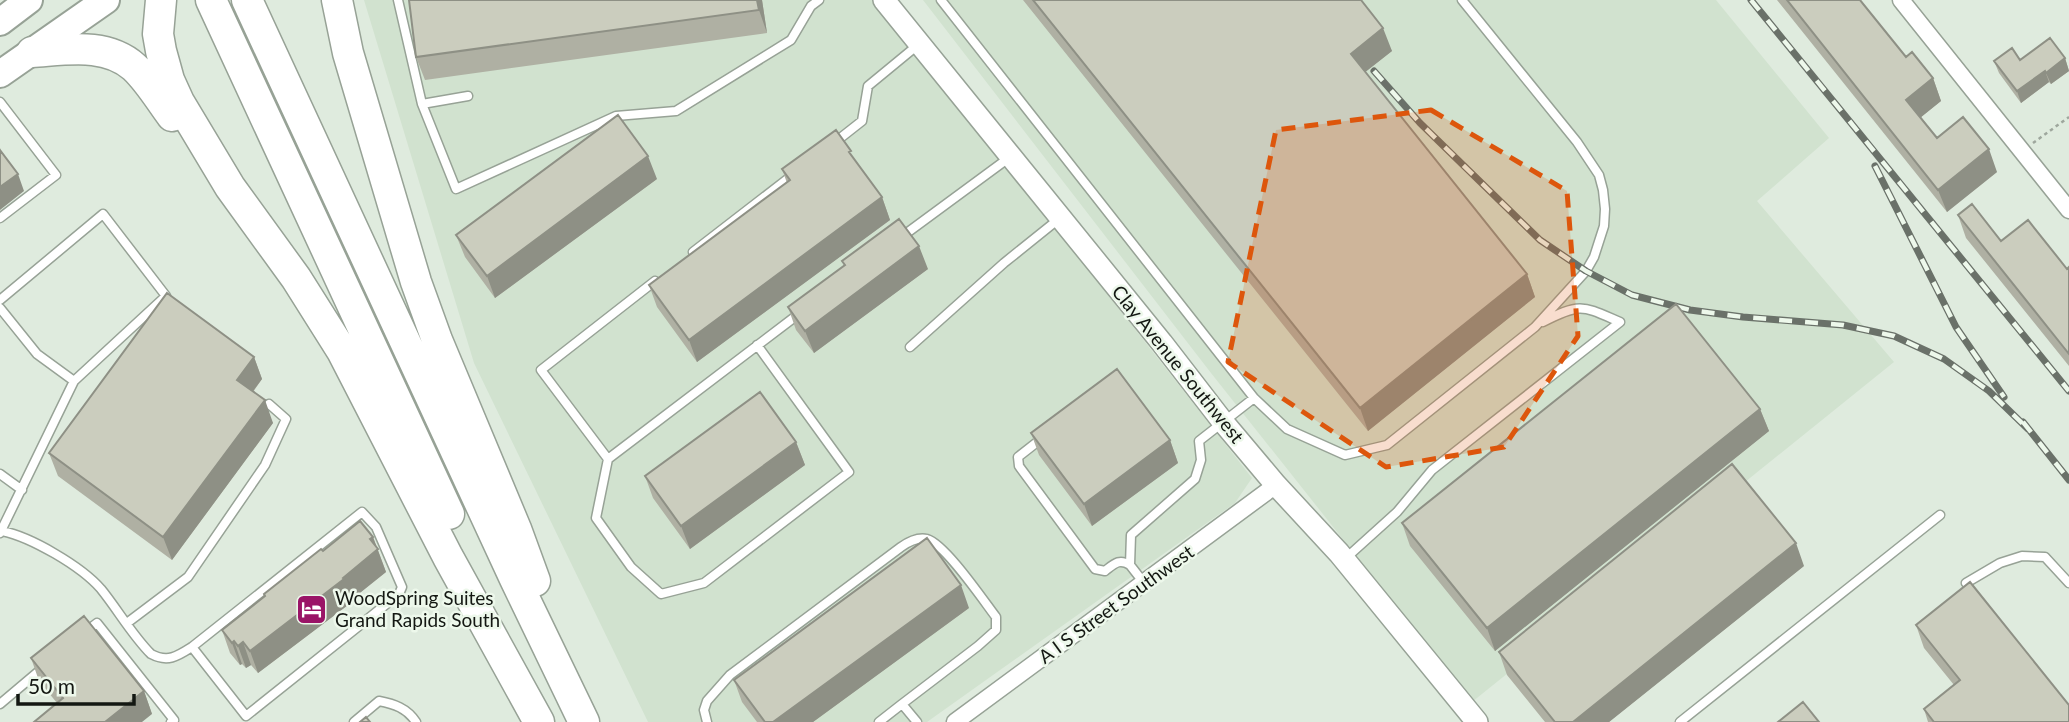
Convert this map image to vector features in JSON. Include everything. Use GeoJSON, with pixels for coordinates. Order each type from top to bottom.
{"type":"FeatureCollection","features":[{"type":"Feature","properties":{"kind":"highway"},"geometry":{"type":"LineString","coordinates":[[161,0],[158,34],[169,80],[189,121],[230,187]]}},
{"type":"Feature","properties":{"kind":"highway"},"geometry":{"type":"LineString","coordinates":[[211,0],[486,596],[547,722]]}},
{"type":"Feature","properties":{"kind":"highway"},"geometry":{"type":"LineString","coordinates":[[247,0],[514,579],[586,722]]}},
{"type":"Feature","properties":{"kind":"highway"},"geometry":{"type":"LineString","coordinates":[[327,0],[348,53]]}},
{"type":"Feature","properties":{"kind":"highway"},"geometry":{"type":"LineString","coordinates":[[337,0],[348,53],[425,306],[516,529],[586,722]]}},
{"type":"Feature","properties":{"kind":"highway"},"geometry":{"type":"LineString","coordinates":[[32,52],[96,50],[125,61],[142,76],[230,187],[296,278],[342,351],[448,557],[539,722]]}},
{"type":"Feature","properties":{"kind":"main road"},"geometry":{"type":"LineString","coordinates":[[0,22],[29,0]]}},
{"type":"Feature","properties":{"kind":"main road"},"geometry":{"type":"LineString","coordinates":[[0,74],[106,0]]}},
{"type":"Feature","properties":{"kind":"street","name":"Clay Avenue Southwest"},"geometry":{"type":"LineString","coordinates":[[884,0],[1223,422],[1344,559],[1477,722]]}},
{"type":"Feature","properties":{"kind":"street"},"geometry":{"type":"LineString","coordinates":[[1901,0],[2069,210]]}},
{"type":"Feature","properties":{"kind":"street","name":"A I S Street Southwest"},"geometry":{"type":"LineString","coordinates":[[955,722],[1276,485]]}},
{"type":"Feature","properties":{"kind":"lane"},"geometry":{"type":"LineString","coordinates":[[398,0],[422,104],[456,188],[616,116],[676,111],[791,40],[809,3],[819,0]]}},
{"type":"Feature","properties":{"kind":"lane"},"geometry":{"type":"LineString","coordinates":[[941,0],[1254,398],[1287,429],[1345,455],[1387,445],[1535,327],[1586,271],[1594,257],[1604,226],[1605,209],[1599,175],[1577,142],[1462,0]]}},
{"type":"Feature","properties":{"kind":"lane"},"geometry":{"type":"LineString","coordinates":[[829,147],[862,121],[868,86],[919,44]]}},
{"type":"Feature","properties":{"kind":"lane"},"geometry":{"type":"LineString","coordinates":[[422,104],[468,96]]}},
{"type":"Feature","properties":{"kind":"lane"},"geometry":{"type":"LineString","coordinates":[[0,102],[56,175],[0,218]]}},
{"type":"Feature","properties":{"kind":"lane"},"geometry":{"type":"LineString","coordinates":[[889,247],[1010,157]]}},
{"type":"Feature","properties":{"kind":"lane"},"geometry":{"type":"LineString","coordinates":[[685,258],[807,164]]}},
{"type":"Feature","properties":{"kind":"lane"},"geometry":{"type":"LineString","coordinates":[[0,300],[103,214],[166,296],[74,380],[1,532],[24,537],[80,570],[101,589],[146,649],[157,657],[176,657],[192,647],[362,512],[376,527],[402,587],[399,594],[246,716],[192,647]]}},
{"type":"Feature","properties":{"kind":"lane"},"geometry":{"type":"LineString","coordinates":[[910,347],[1004,262],[1060,218]]}},
{"type":"Feature","properties":{"kind":"lane"},"geometry":{"type":"LineString","coordinates":[[608,459],[541,370],[663,275]]}},
{"type":"Feature","properties":{"kind":"lane"},"geometry":{"type":"LineString","coordinates":[[757,345],[849,472],[704,583],[661,594],[631,567],[596,518],[608,459],[757,345],[812,304]]}},
{"type":"Feature","properties":{"kind":"lane"},"geometry":{"type":"LineString","coordinates":[[1344,559],[1397,512],[1432,470],[1620,321],[1585,307],[1564,312],[1535,327]]}},
{"type":"Feature","properties":{"kind":"lane"},"geometry":{"type":"LineString","coordinates":[[0,308],[37,354],[74,380]]}},
{"type":"Feature","properties":{"kind":"lane"},"geometry":{"type":"LineString","coordinates":[[1130,565],[1131,535],[1195,479],[1201,460],[1199,441],[1254,398]]}},
{"type":"Feature","properties":{"kind":"lane"},"geometry":{"type":"LineString","coordinates":[[127,623],[188,577],[265,465],[286,419],[269,404]]}},
{"type":"Feature","properties":{"kind":"lane"},"geometry":{"type":"LineString","coordinates":[[1049,431],[1018,457],[1019,466],[1095,569],[1105,571],[1117,562],[1124,561],[1144,583]]}},
{"type":"Feature","properties":{"kind":"lane"},"geometry":{"type":"LineString","coordinates":[[0,474],[22,490]]}},
{"type":"Feature","properties":{"kind":"lane"},"geometry":{"type":"LineString","coordinates":[[1680,722],[1940,515]]}},
{"type":"Feature","properties":{"kind":"lane"},"geometry":{"type":"LineString","coordinates":[[707,722],[704,710],[707,701],[730,675],[901,547],[912,541],[926,539],[940,546],[996,617],[996,630],[879,722]]}},
{"type":"Feature","properties":{"kind":"lane"},"geometry":{"type":"LineString","coordinates":[[1966,583],[2000,563],[2022,556],[2045,557],[2069,583]]}},
{"type":"Feature","properties":{"kind":"lane"},"geometry":{"type":"LineString","coordinates":[[78,639],[97,623],[174,720],[171,722]]}},
{"type":"Feature","properties":{"kind":"lane"},"geometry":{"type":"LineString","coordinates":[[0,704],[49,663]]}},
{"type":"Feature","properties":{"kind":"lane"},"geometry":{"type":"LineString","coordinates":[[354,722],[379,701],[396,704],[416,722]]}},
{"type":"Feature","properties":{"kind":"lane"},"geometry":{"type":"LineString","coordinates":[[902,704],[917,722]]}},
{"type":"Feature","properties":{"kind":"path"},"geometry":{"type":"LineString","coordinates":[[2021,151],[2069,117]]}},
{"type":"Feature","properties":{"kind":"highlighted area"},"geometry":{"type":"Polygon","coordinates":[[[1431,110],[1567,191],[1578,336],[1504,447],[1386,467],[1228,362],[1276,130],[1431,110]]]}},
{"type":"Feature","properties":{"kind":"shaded area"},"geometry":{"type":"Polygon","coordinates":[[[364,0],[876,0],[1252,478],[1235,503],[927,722],[648,722],[474,363],[364,0]]]}},
{"type":"Feature","properties":{"kind":"shaded area"},"geometry":{"type":"Polygon","coordinates":[[[923,0],[1716,0],[1829,138],[1757,201],[1894,362],[1472,702],[1211,373],[923,0]]]}},
{"type":"Feature","properties":{"kind":"building"},"geometry":{"type":"Polygon","coordinates":[[[409,0],[757,0],[759,10],[416,57],[409,0]]]}},
{"type":"Feature","properties":{"kind":"building"},"geometry":{"type":"Polygon","coordinates":[[[1033,0],[1361,0],[1383,28],[1351,54],[1527,274],[1360,408],[1033,0]]]}},
{"type":"Feature","properties":{"kind":"building"},"geometry":{"type":"Polygon","coordinates":[[[1787,0],[1860,0],[1906,57],[1912,52],[1933,78],[1906,100],[1937,138],[1963,117],[1989,149],[1938,190],[1787,0]]]}},
{"type":"Feature","properties":{"kind":"building"},"geometry":{"type":"Polygon","coordinates":[[[2050,38],[2065,58],[2017,91],[1994,61],[2012,48],[2020,60],[2050,38]]]}},
{"type":"Feature","properties":{"kind":"building"},"geometry":{"type":"Polygon","coordinates":[[[618,115],[648,156],[487,276],[456,235],[618,115]]]}},
{"type":"Feature","properties":{"kind":"building"},"geometry":{"type":"Polygon","coordinates":[[[836,130],[882,197],[689,340],[649,285],[790,180],[782,169],[836,130]]]}},
{"type":"Feature","properties":{"kind":"building"},"geometry":{"type":"Polygon","coordinates":[[[0,150],[18,174],[0,187],[0,150]]]}},
{"type":"Feature","properties":{"kind":"building"},"geometry":{"type":"Polygon","coordinates":[[[1972,204],[2001,241],[2028,220],[2067,269],[2069,267],[2069,354],[1958,215],[1972,204]]]}},
{"type":"Feature","properties":{"kind":"building"},"geometry":{"type":"Polygon","coordinates":[[[899,219],[919,246],[805,331],[788,307],[845,265],[842,261],[899,219]]]}},
{"type":"Feature","properties":{"kind":"building"},"geometry":{"type":"Polygon","coordinates":[[[167,293],[254,357],[237,380],[265,400],[163,537],[49,453],[167,293]]]}},
{"type":"Feature","properties":{"kind":"building"},"geometry":{"type":"Polygon","coordinates":[[[1676,304],[1760,409],[1487,628],[1402,523],[1676,304]]]}},
{"type":"Feature","properties":{"kind":"building"},"geometry":{"type":"Polygon","coordinates":[[[1117,369],[1170,440],[1084,504],[1031,433],[1117,369]]]}},
{"type":"Feature","properties":{"kind":"building"},"geometry":{"type":"Polygon","coordinates":[[[760,392],[796,442],[681,526],[645,476],[760,392]]]}},
{"type":"Feature","properties":{"kind":"building"},"geometry":{"type":"Polygon","coordinates":[[[1732,464],[1796,543],[1573,722],[1555,722],[1499,652],[1732,464]]]}},
{"type":"Feature","properties":{"kind":"building"},"geometry":{"type":"Polygon","coordinates":[[[360,521],[373,537],[370,539],[378,549],[344,579],[250,651],[243,642],[238,646],[234,641],[232,643],[222,630],[265,596],[264,594],[360,521]]]}},
{"type":"Feature","properties":{"kind":"building"},"geometry":{"type":"Polygon","coordinates":[[[927,538],[961,585],[773,722],[765,722],[734,680],[927,538]]]}},
{"type":"Feature","properties":{"kind":"building"},"geometry":{"type":"Polygon","coordinates":[[[1970,582],[2069,705],[2069,722],[1934,722],[1924,709],[1960,680],[1916,625],[1970,582]]]}},
{"type":"Feature","properties":{"kind":"building"},"geometry":{"type":"Polygon","coordinates":[[[84,616],[144,691],[105,722],[34,722],[63,698],[31,658],[84,616]]]}},
{"type":"Feature","properties":{"kind":"building"},"geometry":{"type":"Polygon","coordinates":[[[1803,702],[1819,722],[1778,722],[1803,702]]]}},
{"type":"Feature","properties":{"kind":"railway"},"geometry":{"type":"LineString","coordinates":[[1751,0],[2069,391]]}},
{"type":"Feature","properties":{"kind":"railway"},"geometry":{"type":"LineString","coordinates":[[1374,71],[1420,123],[1540,240],[1586,271],[1632,295],[1690,310],[1843,325],[1894,336],[1944,359],[1989,391],[2028,429]]}},
{"type":"Feature","properties":{"kind":"railway"},"geometry":{"type":"LineString","coordinates":[[1875,166],[1956,327],[2004,397]]}},
{"type":"Feature","properties":{"kind":"railway"},"geometry":{"type":"LineString","coordinates":[[2023,422],[2069,480]]}},
{"type":"Feature","properties":{"kind":"place","name":"WoodSpring Suites Grand Rapids South"},"geometry":{"type":"Point","coordinates":[312,609]}}]}
